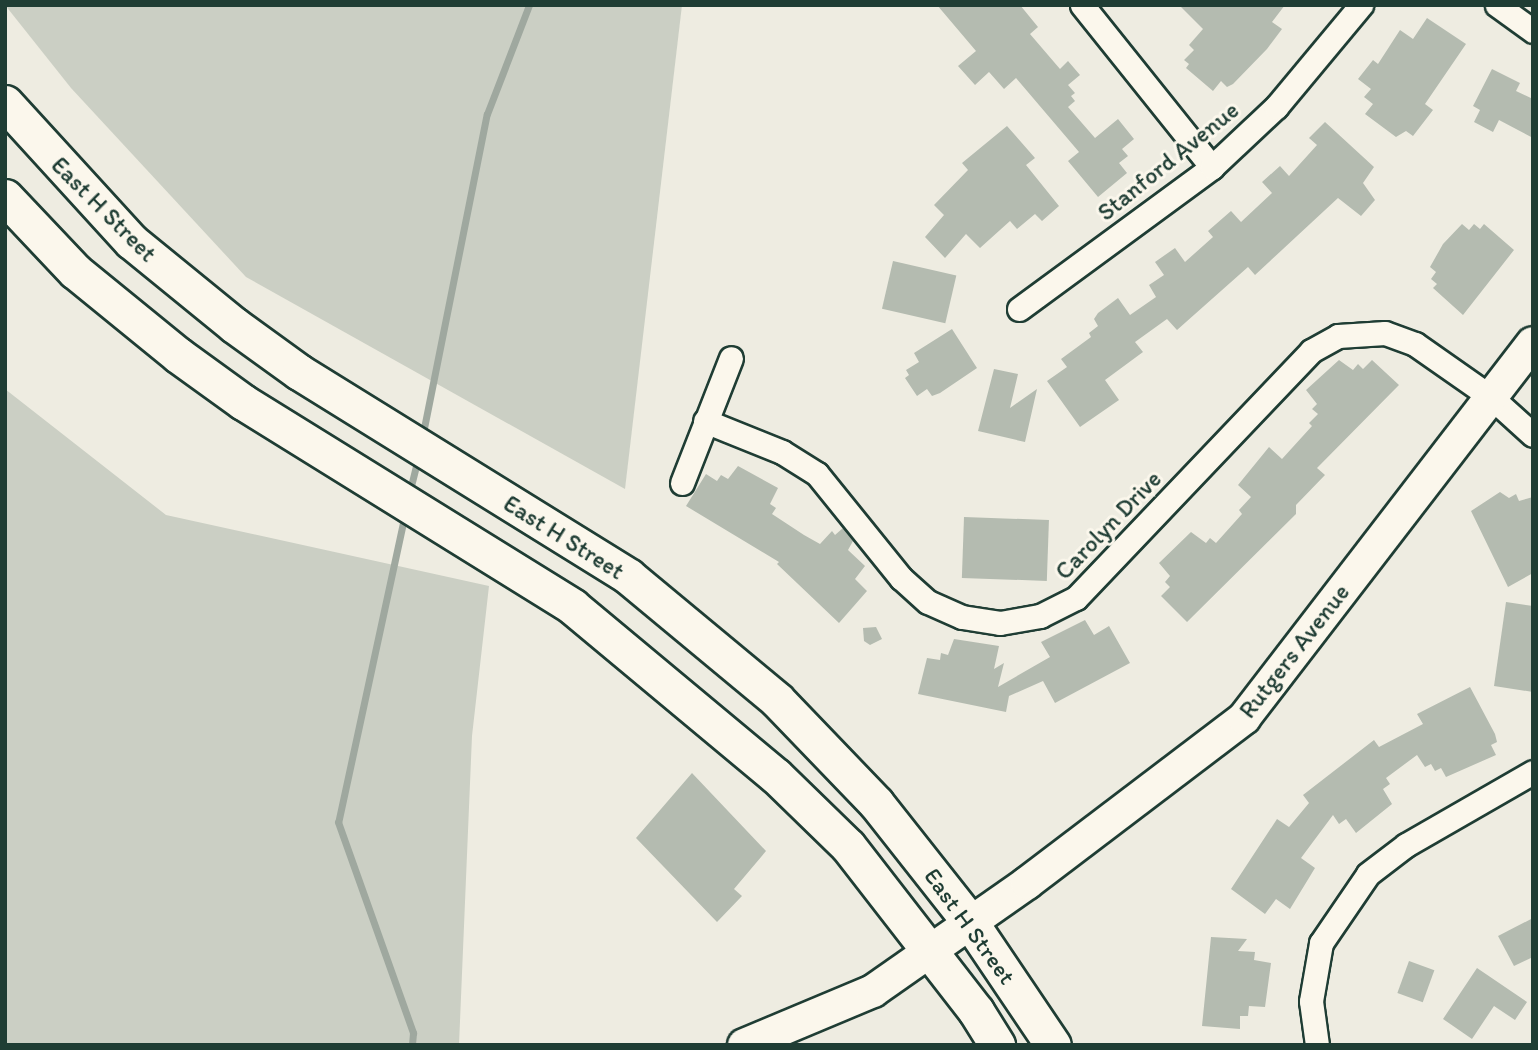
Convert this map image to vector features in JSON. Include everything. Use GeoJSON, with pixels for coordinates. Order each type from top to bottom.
{"type":"FeatureCollection","features":[{"type":"Feature","properties":{"kind":"main road","name":"East H Street"},"geometry":{"type":"LineString","coordinates":[[5,103],[131,241],[234,325],[299,372],[629,577],[767,691],[876,803],[970,922],[1053,1045]]}},
{"type":"Feature","properties":{"kind":"main road","name":"East H Street"},"geometry":{"type":"LineString","coordinates":[[5,197],[75,271],[243,402],[573,607],[776,776],[848,846],[930,951],[997,1045]]}},
{"type":"Feature","properties":{"kind":"main road","name":"Rutgers Avenue"},"geometry":{"type":"LineString","coordinates":[[744,1045],[873,991],[1244,718],[1533,343]]}},
{"type":"Feature","properties":{"kind":"street"},"geometry":{"type":"LineString","coordinates":[[1082,5],[1212,167]]}},
{"type":"Feature","properties":{"kind":"street","name":"Stanford Avenue"},"geometry":{"type":"LineString","coordinates":[[1019,309],[1212,167],[1276,107],[1361,5]]}},
{"type":"Feature","properties":{"kind":"street"},"geometry":{"type":"LineString","coordinates":[[1497,5],[1533,31]]}},
{"type":"Feature","properties":{"kind":"street","name":"Carolyn Drive"},"geometry":{"type":"LineString","coordinates":[[705,421],[782,452],[817,474],[901,578],[928,602],[962,617],[1000,623],[1040,617],[1076,598],[1311,351],[1324,342],[1354,332],[1401,337],[1492,398],[1533,435]]}},
{"type":"Feature","properties":{"kind":"street"},"geometry":{"type":"LineString","coordinates":[[682,483],[731,358]]}},
{"type":"Feature","properties":{"kind":"street"},"geometry":{"type":"LineString","coordinates":[[1317,1045],[1311,1001],[1321,943],[1368,874],[1406,845],[1533,772]]}},
{"type":"Feature","properties":{"kind":"shaded area"},"geometry":{"type":"Polygon","coordinates":[[[5,5],[682,5],[625,489],[246,277],[71,88],[5,5]]]}},
{"type":"Feature","properties":{"kind":"shaded area"},"geometry":{"type":"Polygon","coordinates":[[[5,389],[166,515],[489,586],[472,736],[459,1045],[5,1045],[5,389]]]}},
{"type":"Feature","properties":{"kind":"building"},"geometry":{"type":"Polygon","coordinates":[[[937,5],[1020,5],[1038,27],[1030,34],[1060,69],[1068,61],[1080,75],[1068,85],[1075,93],[1071,96],[1075,101],[1068,107],[1095,138],[1118,119],[1134,139],[1122,149],[1128,156],[1119,163],[1127,173],[1098,197],[1068,161],[1079,152],[1016,78],[1004,89],[989,72],[975,85],[958,66],[976,51],[937,5]]]}},
{"type":"Feature","properties":{"kind":"building"},"geometry":{"type":"Polygon","coordinates":[[[1179,5],[1285,5],[1272,22],[1282,29],[1267,49],[1233,84],[1227,87],[1221,81],[1213,91],[1186,68],[1189,64],[1184,60],[1194,50],[1189,45],[1203,29],[1179,5]]]}},
{"type":"Feature","properties":{"kind":"building"},"geometry":{"type":"Polygon","coordinates":[[[1427,18],[1466,44],[1425,104],[1433,110],[1413,136],[1406,131],[1396,137],[1365,114],[1373,104],[1364,97],[1371,89],[1358,79],[1373,60],[1378,64],[1400,30],[1413,39],[1427,18]]]}},
{"type":"Feature","properties":{"kind":"building"},"geometry":{"type":"Polygon","coordinates":[[[1492,69],[1520,83],[1516,91],[1533,99],[1533,138],[1499,120],[1493,132],[1474,122],[1480,110],[1473,106],[1492,69]]]}},
{"type":"Feature","properties":{"kind":"building"},"geometry":{"type":"Polygon","coordinates":[[[1325,122],[1374,167],[1363,183],[1375,200],[1361,216],[1338,198],[1255,275],[1248,267],[1177,330],[1167,319],[1135,342],[1143,352],[1105,380],[1119,400],[1080,427],[1047,381],[1067,367],[1061,359],[1091,337],[1089,333],[1098,326],[1094,319],[1098,313],[1118,298],[1130,315],[1156,297],[1149,285],[1164,275],[1155,262],[1175,248],[1185,262],[1213,237],[1208,231],[1231,211],[1241,222],[1272,193],[1262,182],[1280,166],[1289,176],[1317,145],[1309,138],[1325,122]]]}},
{"type":"Feature","properties":{"kind":"building"},"geometry":{"type":"Polygon","coordinates":[[[1007,126],[1035,158],[1026,165],[1059,206],[1042,221],[1035,214],[1017,229],[1010,221],[980,248],[966,234],[945,258],[925,237],[944,215],[934,205],[968,170],[962,163],[1007,126]]]}},
{"type":"Feature","properties":{"kind":"building"},"geometry":{"type":"Polygon","coordinates":[[[1462,224],[1469,230],[1474,224],[1480,229],[1484,224],[1514,250],[1463,315],[1433,288],[1437,284],[1431,279],[1436,272],[1430,267],[1443,244],[1462,224]]]}},
{"type":"Feature","properties":{"kind":"building"},"geometry":{"type":"Polygon","coordinates":[[[893,261],[956,276],[945,323],[882,309],[893,261]]]}},
{"type":"Feature","properties":{"kind":"building"},"geometry":{"type":"Polygon","coordinates":[[[952,329],[977,368],[940,393],[932,396],[927,389],[917,396],[905,378],[909,375],[906,370],[919,362],[914,353],[952,329]]]}},
{"type":"Feature","properties":{"kind":"building"},"geometry":{"type":"Polygon","coordinates":[[[1339,360],[1353,370],[1358,364],[1363,369],[1372,360],[1399,385],[1317,468],[1325,475],[1296,505],[1296,514],[1187,622],[1161,596],[1170,587],[1165,582],[1170,576],[1159,563],[1191,532],[1206,543],[1210,538],[1216,543],[1242,514],[1239,510],[1251,497],[1238,485],[1269,447],[1282,459],[1312,426],[1309,423],[1318,414],[1312,409],[1317,404],[1306,390],[1339,360]]]}},
{"type":"Feature","properties":{"kind":"building"},"geometry":{"type":"Polygon","coordinates":[[[994,369],[1018,374],[1010,408],[1037,389],[1025,442],[978,431],[994,369]]]}},
{"type":"Feature","properties":{"kind":"building"},"geometry":{"type":"Polygon","coordinates":[[[738,466],[778,488],[770,504],[776,508],[772,514],[804,535],[820,544],[832,531],[835,535],[843,528],[853,541],[848,550],[865,566],[855,579],[867,591],[839,623],[777,564],[779,562],[686,506],[706,474],[717,481],[721,475],[728,479],[738,466]]]}},
{"type":"Feature","properties":{"kind":"building"},"geometry":{"type":"Polygon","coordinates":[[[1500,492],[1509,498],[1516,494],[1519,501],[1533,497],[1533,573],[1508,587],[1471,511],[1500,492]]]}},
{"type":"Feature","properties":{"kind":"building"},"geometry":{"type":"Polygon","coordinates":[[[964,517],[1049,520],[1047,581],[962,578],[964,517]]]}},
{"type":"Feature","properties":{"kind":"building"},"geometry":{"type":"Polygon","coordinates":[[[1506,602],[1533,606],[1533,692],[1494,686],[1506,602]]]}},
{"type":"Feature","properties":{"kind":"building"},"geometry":{"type":"Polygon","coordinates":[[[1085,620],[1094,635],[1109,626],[1130,663],[1055,703],[1043,681],[1009,696],[1006,712],[918,694],[927,658],[940,660],[941,653],[948,655],[954,639],[999,646],[994,669],[1004,663],[998,687],[1050,657],[1041,642],[1085,620]]]}},
{"type":"Feature","properties":{"kind":"building"},"geometry":{"type":"Polygon","coordinates":[[[876,627],[882,639],[870,645],[864,641],[863,628],[876,627]]]}},
{"type":"Feature","properties":{"kind":"building"},"geometry":{"type":"Polygon","coordinates":[[[1470,687],[1495,734],[1497,742],[1491,745],[1496,755],[1446,777],[1441,768],[1435,771],[1431,764],[1425,767],[1417,755],[1386,778],[1390,784],[1383,789],[1392,804],[1356,833],[1346,819],[1339,824],[1333,815],[1301,858],[1315,868],[1290,909],[1276,899],[1265,914],[1231,889],[1277,819],[1289,827],[1309,803],[1303,795],[1374,740],[1379,747],[1423,724],[1417,714],[1470,687]]]}},
{"type":"Feature","properties":{"kind":"building"},"geometry":{"type":"Polygon","coordinates":[[[692,773],[766,851],[734,889],[742,896],[717,922],[636,838],[692,773]]]}},
{"type":"Feature","properties":{"kind":"building"},"geometry":{"type":"Polygon","coordinates":[[[1533,918],[1533,957],[1514,966],[1498,936],[1533,918]]]}},
{"type":"Feature","properties":{"kind":"building"},"geometry":{"type":"Polygon","coordinates":[[[1211,937],[1247,939],[1238,951],[1255,952],[1254,960],[1271,963],[1265,1007],[1249,1006],[1248,1016],[1240,1016],[1240,1029],[1202,1026],[1211,937]]]}},
{"type":"Feature","properties":{"kind":"building"},"geometry":{"type":"Polygon","coordinates":[[[1409,961],[1434,970],[1423,1002],[1397,993],[1409,961]]]}},
{"type":"Feature","properties":{"kind":"building"},"geometry":{"type":"Polygon","coordinates":[[[1477,968],[1527,1002],[1515,1020],[1494,1006],[1472,1039],[1443,1019],[1477,968]]]}},
{"type":"Feature","properties":{"kind":"waterway"},"geometry":{"type":"LineString","coordinates":[[423,433],[487,114],[529,5]]}},
{"type":"Feature","properties":{"kind":"waterway"},"geometry":{"type":"LineString","coordinates":[[410,490],[417,461]]}},
{"type":"Feature","properties":{"kind":"waterway"},"geometry":{"type":"LineString","coordinates":[[404,518],[338,822],[413,1033],[412,1045]]}}]}
